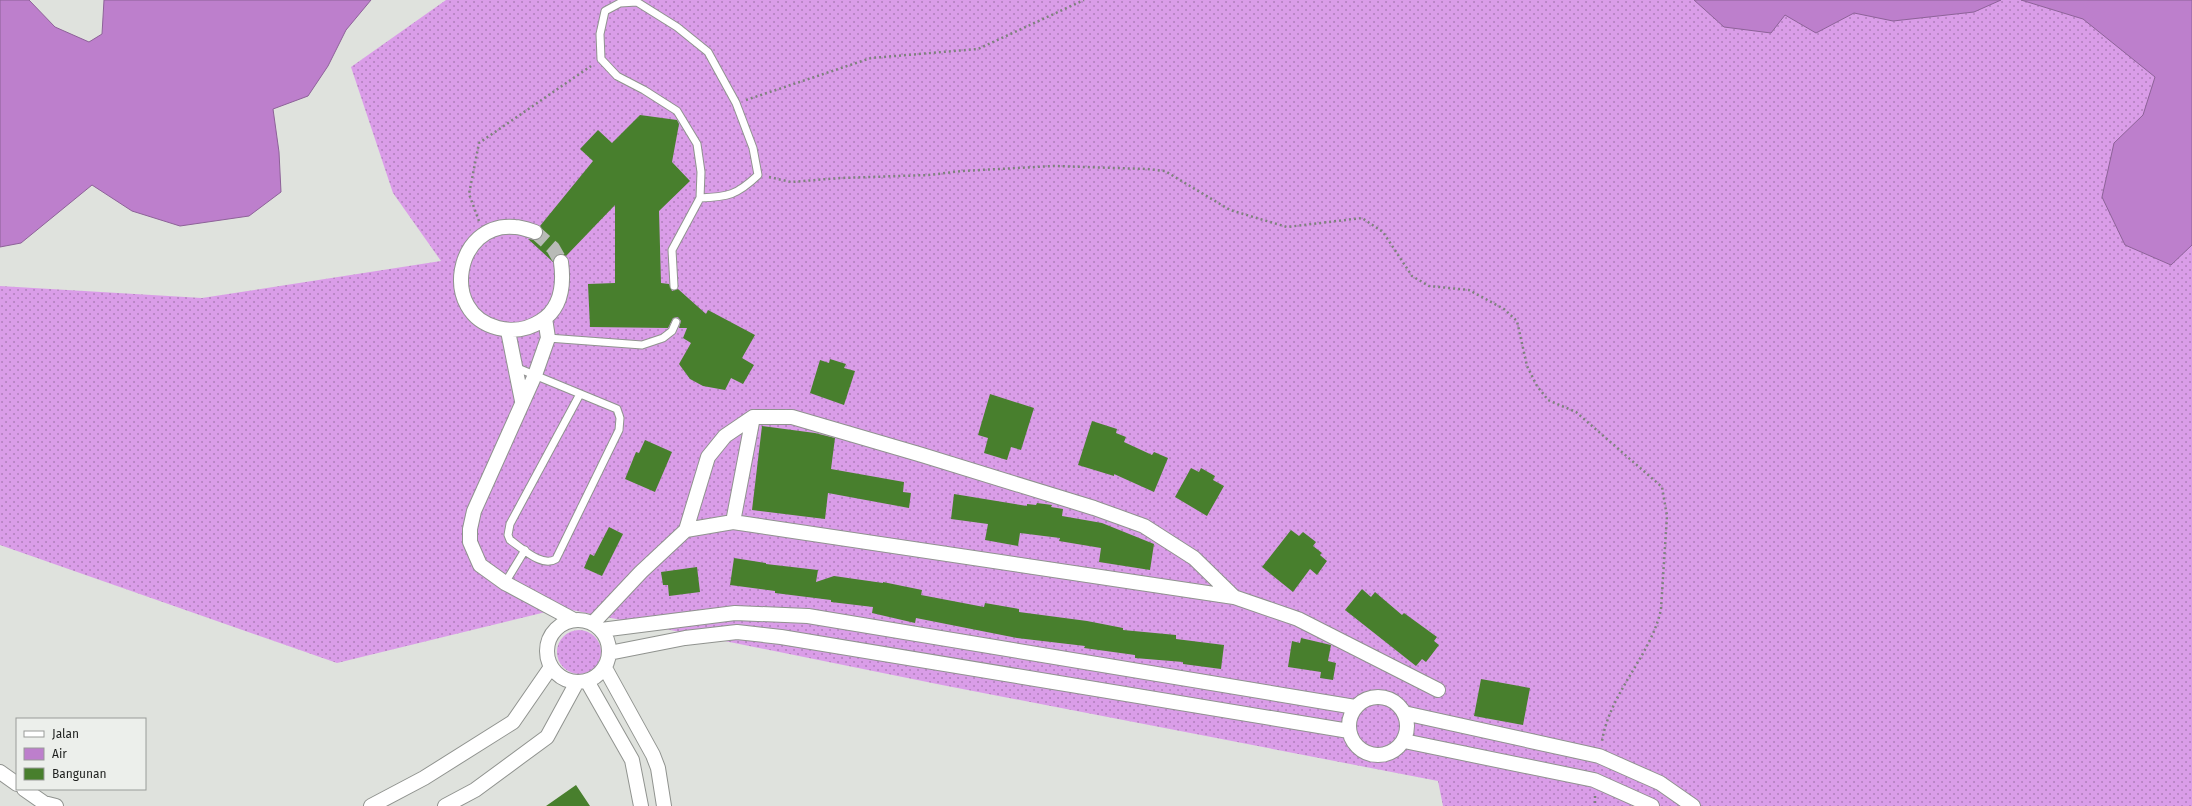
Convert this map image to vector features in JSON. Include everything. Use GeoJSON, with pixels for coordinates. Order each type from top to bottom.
{"type":"FeatureCollection","features":[{"type":"Feature","properties":{"kind":"street"},"geometry":{"type":"LineString","coordinates":[[535,232],[514,226],[498,228],[483,235],[470,248],[462,264],[460,282],[464,300],[475,316],[490,326],[508,331],[522,330],[534,326],[545,318],[555,307],[562,292],[563,277],[561,262]]}},
{"type":"Feature","properties":{"kind":"street"},"geometry":{"type":"LineString","coordinates":[[545,318],[548,338],[534,375],[474,511],[470,529],[470,542],[480,565],[505,583],[574,620]]}},
{"type":"Feature","properties":{"kind":"street"},"geometry":{"type":"LineString","coordinates":[[508,331],[522,401]]}},
{"type":"Feature","properties":{"kind":"street"},"geometry":{"type":"LineString","coordinates":[[733,522],[753,417]]}},
{"type":"Feature","properties":{"kind":"street"},"geometry":{"type":"LineString","coordinates":[[597,627],[641,572],[686,530],[708,457],[725,436],[753,417],[792,417],[1042,492],[1144,526],[1194,558],[1234,597]]}},
{"type":"Feature","properties":{"kind":"street"},"geometry":{"type":"LineString","coordinates":[[686,530],[733,522],[1234,597],[1298,619],[1438,690]]}},
{"type":"Feature","properties":{"kind":"street"},"geometry":{"type":"LineString","coordinates":[[597,627],[735,613],[808,616],[1355,707]]}},
{"type":"Feature","properties":{"kind":"street"},"geometry":{"type":"LineString","coordinates":[[574,620],[584,620],[597,627],[607,638],[609,653],[605,668],[596,676],[582,682],[567,680],[558,675],[551,667],[547,658],[550,638],[564,623],[574,620]]}},
{"type":"Feature","properties":{"kind":"street"},"geometry":{"type":"LineString","coordinates":[[609,653],[685,638],[737,632],[781,637],[1349,731]]}},
{"type":"Feature","properties":{"kind":"street"},"geometry":{"type":"LineString","coordinates":[[371,806],[424,778],[513,722],[551,667]]}},
{"type":"Feature","properties":{"kind":"street"},"geometry":{"type":"LineString","coordinates":[[605,668],[653,755],[658,768],[664,806]]}},
{"type":"Feature","properties":{"kind":"street"},"geometry":{"type":"LineString","coordinates":[[445,806],[475,790],[547,737],[582,682]]}},
{"type":"Feature","properties":{"kind":"street"},"geometry":{"type":"LineString","coordinates":[[582,682],[632,760],[641,806]]}},
{"type":"Feature","properties":{"kind":"street"},"geometry":{"type":"LineString","coordinates":[[1381,696],[1398,704],[1404,713],[1407,731],[1404,741],[1391,753],[1373,756],[1357,747],[1349,731],[1350,715],[1355,707],[1362,701],[1371,697],[1381,696]]}},
{"type":"Feature","properties":{"kind":"street"},"geometry":{"type":"LineString","coordinates":[[1404,713],[1599,756],[1660,783],[1693,806]]}},
{"type":"Feature","properties":{"kind":"street"},"geometry":{"type":"LineString","coordinates":[[1404,741],[1594,780],[1652,806]]}},
{"type":"Feature","properties":{"kind":"street"},"geometry":{"type":"LineString","coordinates":[[1594,780],[1599,756]]}},
{"type":"Feature","properties":{"kind":"street"},"geometry":{"type":"LineString","coordinates":[[0,772],[16,783]]}},
{"type":"Feature","properties":{"kind":"street"},"geometry":{"type":"LineString","coordinates":[[25,790],[44,803],[56,806]]}},
{"type":"Feature","properties":{"kind":"lane"},"geometry":{"type":"LineString","coordinates":[[674,286],[672,250],[700,198],[701,172],[697,144],[678,111],[644,90],[617,76],[601,59],[600,34],[605,11],[620,3],[637,2],[678,27],[708,52],[736,103],[753,148],[758,175],[743,189],[723,197],[700,198]]}},
{"type":"Feature","properties":{"kind":"lane"},"geometry":{"type":"LineString","coordinates":[[548,338],[642,345],[663,338],[672,331],[676,322]]}},
{"type":"Feature","properties":{"kind":"lane"},"geometry":{"type":"LineString","coordinates":[[514,367],[617,409],[620,418],[619,430],[556,559],[551,562],[544,562],[510,540],[508,535],[510,524],[580,394]]}},
{"type":"Feature","properties":{"kind":"lane"},"geometry":{"type":"LineString","coordinates":[[505,583],[525,550]]}},
{"type":"Feature","properties":{"kind":"path"},"geometry":{"type":"LineString","coordinates":[[736,103],[789,87],[871,58],[978,49],[1084,0]]}},
{"type":"Feature","properties":{"kind":"path"},"geometry":{"type":"LineString","coordinates":[[483,235],[469,194],[479,144],[601,59]]}},
{"type":"Feature","properties":{"kind":"path"},"geometry":{"type":"LineString","coordinates":[[758,175],[791,182],[914,174],[929,175],[962,171],[1054,166],[1127,167],[1165,171],[1230,210],[1287,227],[1362,218],[1383,232],[1412,276],[1429,286],[1469,290],[1504,309],[1518,322],[1527,366],[1537,386],[1548,400],[1576,412],[1662,487],[1667,516],[1661,609],[1658,624],[1615,700],[1604,729],[1599,756]]}},
{"type":"Feature","properties":{"kind":"shaded area"},"geometry":{"type":"Polygon","coordinates":[[[446,0],[2192,0],[2192,806],[1443,806],[1438,781],[942,685],[562,608],[337,663],[0,545],[0,286],[202,298],[441,261],[393,193],[351,67],[446,0]]]}},
{"type":"Feature","properties":{"kind":"shaded area"},"geometry":{"type":"Polygon","coordinates":[[[579,630],[591,634],[597,640],[601,652],[597,664],[591,670],[579,674],[567,670],[561,664],[557,652],[561,640],[567,634],[579,630]]]}},
{"type":"Feature","properties":{"kind":"water"},"geometry":{"type":"Polygon","coordinates":[[[0,0],[29,0],[55,27],[89,42],[102,34],[104,0],[371,0],[346,30],[328,66],[308,96],[273,109],[279,152],[281,192],[249,216],[180,226],[132,211],[92,185],[21,243],[0,247],[0,0]]]}},
{"type":"Feature","properties":{"kind":"water"},"geometry":{"type":"Polygon","coordinates":[[[1694,0],[2001,0],[1974,12],[1893,21],[1854,13],[1816,33],[1785,15],[1771,33],[1724,27],[1694,0]]]}},
{"type":"Feature","properties":{"kind":"water"},"geometry":{"type":"Polygon","coordinates":[[[2021,0],[2192,0],[2192,245],[2171,265],[2125,245],[2102,197],[2114,143],[2143,115],[2155,77],[2083,19],[2021,0]]]}},
{"type":"Feature","properties":{"kind":"building"},"geometry":{"type":"Polygon","coordinates":[[[640,115],[677,120],[679,124],[672,162],[690,181],[659,211],[661,283],[669,284],[672,291],[678,289],[706,314],[708,310],[755,335],[742,358],[754,365],[743,384],[731,378],[725,390],[703,386],[690,379],[679,364],[691,343],[683,338],[687,328],[679,328],[681,321],[678,317],[673,318],[668,328],[590,327],[588,284],[615,283],[615,205],[566,256],[561,254],[556,255],[553,262],[528,239],[536,240],[541,238],[543,231],[540,226],[593,161],[580,149],[598,130],[612,143],[640,115]]]}},
{"type":"Feature","properties":{"kind":"building"},"geometry":{"type":"Polygon","coordinates":[[[830,359],[846,364],[844,368],[855,371],[844,405],[810,393],[820,360],[829,363],[830,359]]]}},
{"type":"Feature","properties":{"kind":"building"},"geometry":{"type":"Polygon","coordinates":[[[990,394],[1034,408],[1021,450],[1011,447],[1007,460],[984,453],[988,438],[978,435],[990,394]]]}},
{"type":"Feature","properties":{"kind":"building"},"geometry":{"type":"Polygon","coordinates":[[[1092,421],[1117,429],[1116,433],[1126,437],[1124,442],[1152,455],[1154,452],[1168,458],[1154,492],[1114,474],[1114,476],[1078,465],[1092,421]]]}},
{"type":"Feature","properties":{"kind":"building"},"geometry":{"type":"Polygon","coordinates":[[[762,426],[815,433],[835,438],[831,469],[904,482],[903,492],[911,493],[909,508],[828,493],[825,519],[752,510],[762,426]]]}},
{"type":"Feature","properties":{"kind":"building"},"geometry":{"type":"Polygon","coordinates":[[[645,440],[672,452],[655,492],[625,479],[636,452],[639,453],[645,440]]]}},
{"type":"Feature","properties":{"kind":"building"},"geometry":{"type":"Polygon","coordinates":[[[1191,468],[1199,472],[1201,468],[1215,476],[1213,480],[1224,486],[1207,516],[1175,497],[1191,468]]]}},
{"type":"Feature","properties":{"kind":"building"},"geometry":{"type":"Polygon","coordinates":[[[954,494],[1027,506],[1027,504],[1036,505],[1037,503],[1052,505],[1051,507],[1063,509],[1062,516],[1102,523],[1154,544],[1150,570],[1099,562],[1101,548],[1059,541],[1060,538],[1020,533],[1018,546],[985,540],[988,524],[951,519],[954,494]]]}},
{"type":"Feature","properties":{"kind":"building"},"geometry":{"type":"Polygon","coordinates":[[[609,527],[623,534],[602,576],[584,568],[590,554],[594,556],[609,527]]]}},
{"type":"Feature","properties":{"kind":"building"},"geometry":{"type":"Polygon","coordinates":[[[1291,530],[1299,536],[1303,532],[1316,542],[1313,546],[1322,553],[1320,555],[1327,561],[1317,575],[1310,569],[1293,592],[1262,567],[1291,530]]]}},
{"type":"Feature","properties":{"kind":"building"},"geometry":{"type":"Polygon","coordinates":[[[734,558],[766,564],[818,570],[816,582],[834,576],[883,582],[922,590],[921,595],[984,607],[985,603],[1019,609],[1019,612],[1087,621],[1123,628],[1123,630],[1176,635],[1176,639],[1224,645],[1221,669],[1183,664],[1183,662],[1135,658],[1135,655],[1084,648],[1085,646],[1017,638],[916,618],[915,623],[872,613],[873,607],[831,602],[831,600],[775,593],[775,591],[730,585],[734,558]]]}},
{"type":"Feature","properties":{"kind":"building"},"geometry":{"type":"Polygon","coordinates":[[[697,567],[700,592],[669,596],[668,585],[663,585],[661,572],[697,567]]]}},
{"type":"Feature","properties":{"kind":"building"},"geometry":{"type":"Polygon","coordinates":[[[1362,589],[1371,597],[1375,592],[1402,615],[1404,613],[1437,637],[1434,641],[1439,645],[1426,662],[1422,659],[1416,666],[1345,610],[1362,589]]]}},
{"type":"Feature","properties":{"kind":"building"},"geometry":{"type":"Polygon","coordinates":[[[1301,638],[1331,645],[1328,661],[1336,663],[1333,680],[1320,678],[1321,672],[1288,667],[1292,641],[1300,643],[1301,638]]]}},
{"type":"Feature","properties":{"kind":"building"},"geometry":{"type":"Polygon","coordinates":[[[1481,679],[1530,688],[1523,725],[1474,716],[1481,679]]]}},
{"type":"Feature","properties":{"kind":"building"},"geometry":{"type":"Polygon","coordinates":[[[576,785],[590,806],[546,806],[576,785]]]}},
{"type":"Feature","properties":{"kind":"tunnel"},"geometry":{"type":"LineString","coordinates":[[535,232],[553,248],[561,262]]}}]}
